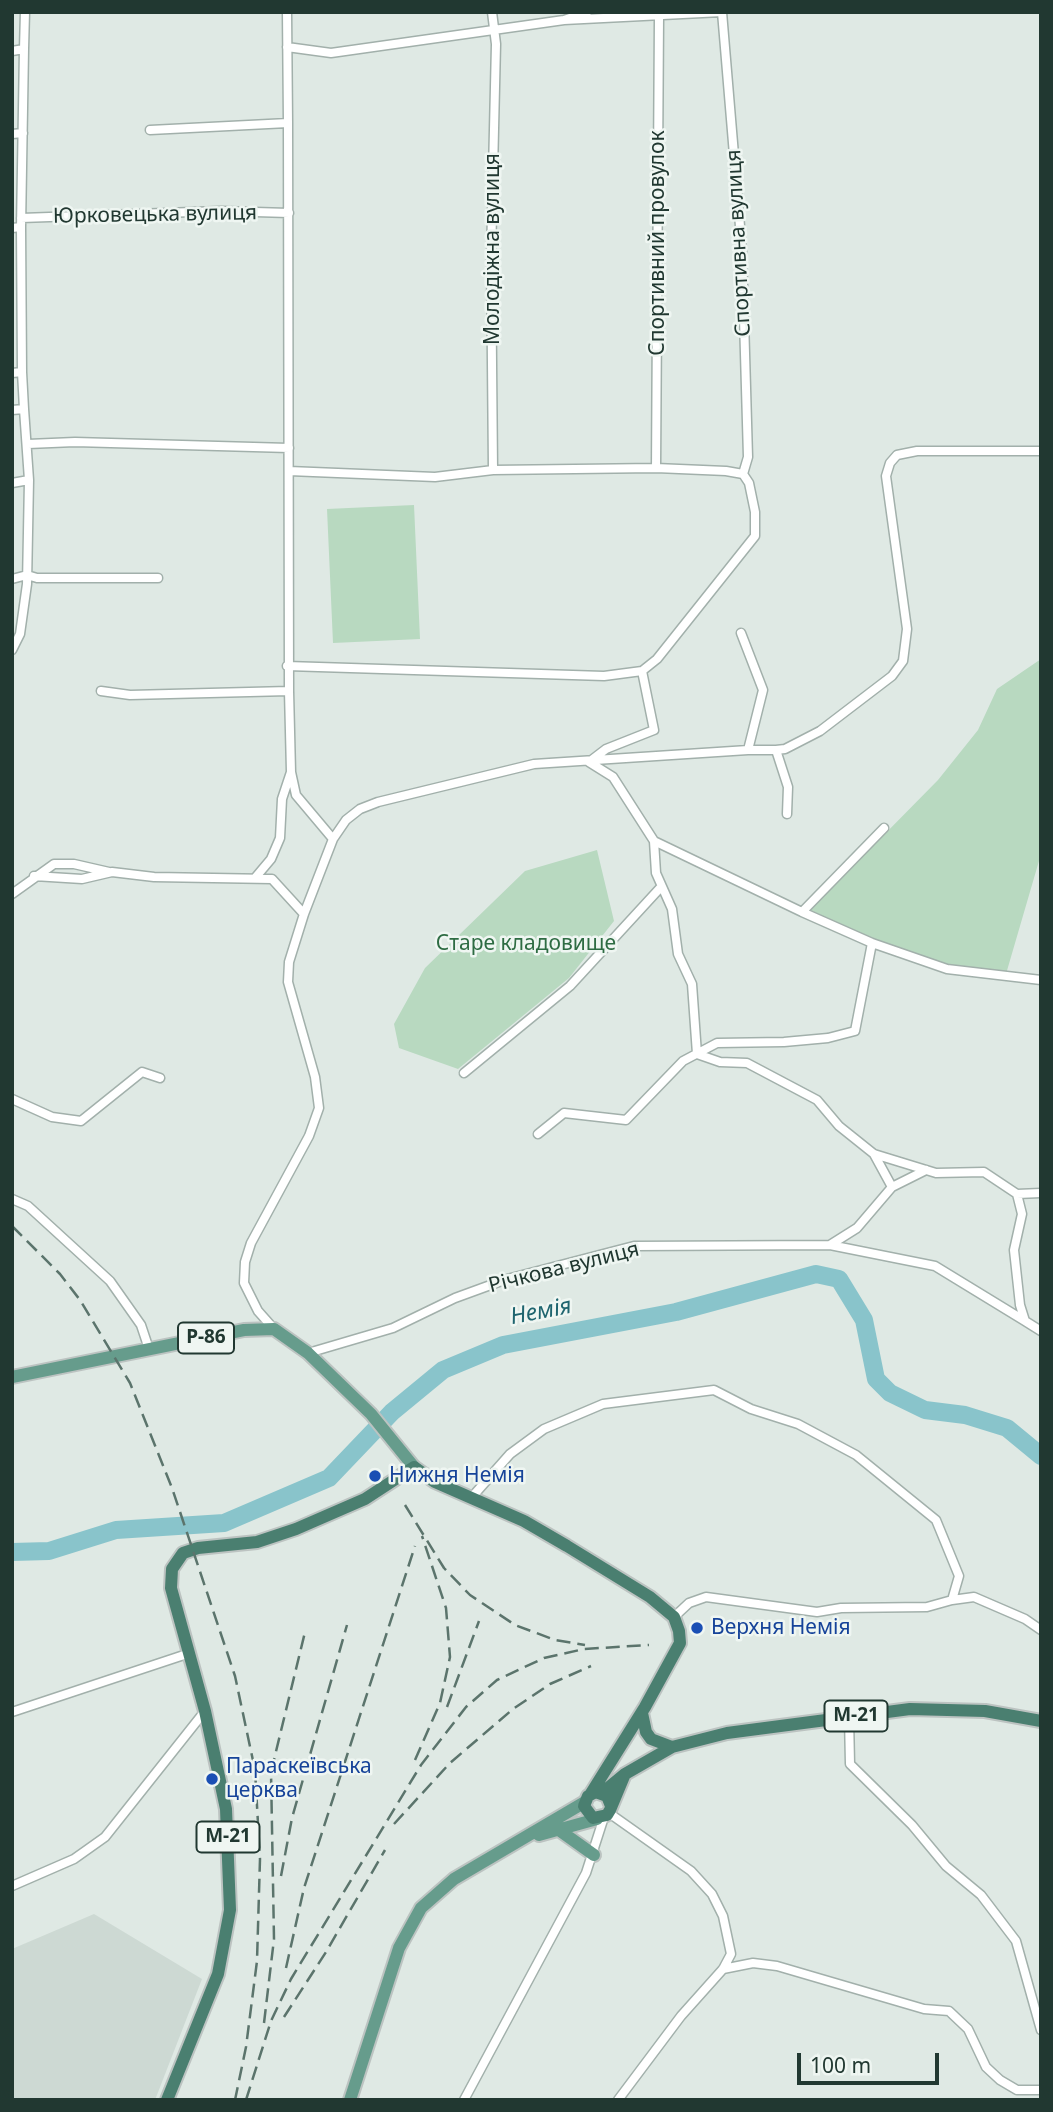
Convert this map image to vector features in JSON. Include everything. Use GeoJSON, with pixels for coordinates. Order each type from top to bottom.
{"type":"FeatureCollection","features":[{"type":"Feature","properties":{"kind":"highway"},"geometry":{"type":"LineString","coordinates":[[414,1467],[435,1482],[524,1521],[650,1597],[674,1617],[680,1643],[642,1713],[611,1761],[602,1803]]}},
{"type":"Feature","properties":{"kind":"highway","name":"М-21"},"geometry":{"type":"LineString","coordinates":[[167,2100],[218,1974],[230,1910],[226,1809],[205,1711],[171,1588],[172,1569],[183,1553],[198,1548],[257,1542],[296,1530],[365,1499],[414,1467]]}},
{"type":"Feature","properties":{"kind":"highway","name":"М-21"},"geometry":{"type":"LineString","coordinates":[[602,1803],[625,1774],[672,1747],[727,1734],[910,1709],[959,1709],[1041,1721]]}},
{"type":"Feature","properties":{"kind":"highway"},"geometry":{"type":"LineString","coordinates":[[642,1713],[646,1732],[651,1739],[672,1747]]}},
{"type":"Feature","properties":{"kind":"highway"},"geometry":{"type":"LineString","coordinates":[[602,1803],[611,1761]]}},
{"type":"Feature","properties":{"kind":"highway"},"geometry":{"type":"LineString","coordinates":[[602,1803],[625,1774]]}},
{"type":"Feature","properties":{"kind":"main road","name":"Р-86"},"geometry":{"type":"LineString","coordinates":[[12,1377],[244,1330],[274,1329]]}},
{"type":"Feature","properties":{"kind":"main road"},"geometry":{"type":"LineString","coordinates":[[274,1329],[308,1353],[371,1414],[414,1467]]}},
{"type":"Feature","properties":{"kind":"main road"},"geometry":{"type":"LineString","coordinates":[[529,1838],[559,1830],[602,1803]]}},
{"type":"Feature","properties":{"kind":"main road"},"geometry":{"type":"LineString","coordinates":[[350,2100],[399,1948],[421,1908],[454,1879],[529,1838],[602,1803]]}},
{"type":"Feature","properties":{"kind":"main road"},"geometry":{"type":"LineString","coordinates":[[559,1830],[594,1855]]}},
{"type":"Feature","properties":{"kind":"street"},"geometry":{"type":"LineString","coordinates":[[12,650],[20,634],[27,575],[29,480],[22,372],[18,225],[25,12]]}},
{"type":"Feature","properties":{"kind":"street","name":"Молодіжна вулиця"},"geometry":{"type":"LineString","coordinates":[[492,12],[496,44],[491,257],[493,470]]}},
{"type":"Feature","properties":{"kind":"street"},"geometry":{"type":"LineString","coordinates":[[564,20],[587,12]]}},
{"type":"Feature","properties":{"kind":"street"},"geometry":{"type":"LineString","coordinates":[[287,47],[331,53],[564,20],[722,12]]}},
{"type":"Feature","properties":{"kind":"street","name":"Спортивна вулиця"},"geometry":{"type":"LineString","coordinates":[[642,671],[657,659],[726,577],[755,536],[755,512],[749,483],[743,474],[748,457],[741,250],[722,12]]}},
{"type":"Feature","properties":{"kind":"street"},"geometry":{"type":"LineString","coordinates":[[284,14],[287,47],[289,213],[287,666],[291,772],[296,796],[332,838]]}},
{"type":"Feature","properties":{"kind":"street","name":"Спортивний провулок"},"geometry":{"type":"LineString","coordinates":[[656,468],[659,17]]}},
{"type":"Feature","properties":{"kind":"street"},"geometry":{"type":"LineString","coordinates":[[12,51],[24,49]]}},
{"type":"Feature","properties":{"kind":"street"},"geometry":{"type":"LineString","coordinates":[[150,130],[288,123]]}},
{"type":"Feature","properties":{"kind":"street"},"geometry":{"type":"LineString","coordinates":[[12,134],[23,134]]}},
{"type":"Feature","properties":{"kind":"street","name":"Юрковецька вулиця"},"geometry":{"type":"LineString","coordinates":[[18,225],[221,211],[289,213]]}},
{"type":"Feature","properties":{"kind":"street"},"geometry":{"type":"LineString","coordinates":[[12,373],[22,372]]}},
{"type":"Feature","properties":{"kind":"street"},"geometry":{"type":"LineString","coordinates":[[12,410],[24,409]]}},
{"type":"Feature","properties":{"kind":"street"},"geometry":{"type":"LineString","coordinates":[[28,444],[75,442],[289,448]]}},
{"type":"Feature","properties":{"kind":"street"},"geometry":{"type":"LineString","coordinates":[[274,1329],[258,1311],[244,1283],[245,1262],[251,1243],[309,1136],[320,1108],[318,1086],[288,982],[289,962],[303,914],[332,838],[346,820],[360,809],[377,802],[534,764],[785,749],[820,731],[892,676],[903,661],[907,629],[886,475],[890,463],[897,456],[917,451],[1041,452]]}},
{"type":"Feature","properties":{"kind":"street"},"geometry":{"type":"LineString","coordinates":[[289,471],[435,477],[493,470],[656,468],[743,474]]}},
{"type":"Feature","properties":{"kind":"street"},"geometry":{"type":"LineString","coordinates":[[12,483],[29,480]]}},
{"type":"Feature","properties":{"kind":"street"},"geometry":{"type":"LineString","coordinates":[[12,579],[27,575],[37,578],[158,578]]}},
{"type":"Feature","properties":{"kind":"street"},"geometry":{"type":"LineString","coordinates":[[741,634],[763,690],[748,750]]}},
{"type":"Feature","properties":{"kind":"street"},"geometry":{"type":"LineString","coordinates":[[287,666],[604,677],[642,671],[654,730],[606,749],[589,762]]}},
{"type":"Feature","properties":{"kind":"street"},"geometry":{"type":"LineString","coordinates":[[101,691],[130,695],[289,691]]}},
{"type":"Feature","properties":{"kind":"street"},"geometry":{"type":"LineString","coordinates":[[776,750],[789,787],[787,814]]}},
{"type":"Feature","properties":{"kind":"street"},"geometry":{"type":"LineString","coordinates":[[589,762],[613,777],[654,841],[656,873],[673,909],[678,954],[692,984],[697,1054]]}},
{"type":"Feature","properties":{"kind":"street"},"geometry":{"type":"LineString","coordinates":[[255,878],[271,859],[280,838],[282,799],[291,772]]}},
{"type":"Feature","properties":{"kind":"street"},"geometry":{"type":"LineString","coordinates":[[802,912],[884,828]]}},
{"type":"Feature","properties":{"kind":"street"},"geometry":{"type":"LineString","coordinates":[[654,841],[872,943],[947,969],[1041,980]]}},
{"type":"Feature","properties":{"kind":"street"},"geometry":{"type":"LineString","coordinates":[[12,894],[54,864],[74,864],[154,877],[272,879],[303,914]]}},
{"type":"Feature","properties":{"kind":"street"},"geometry":{"type":"LineString","coordinates":[[34,876],[82,879],[112,872]]}},
{"type":"Feature","properties":{"kind":"street"},"geometry":{"type":"LineString","coordinates":[[464,1073],[570,986],[661,887]]}},
{"type":"Feature","properties":{"kind":"street"},"geometry":{"type":"LineString","coordinates":[[538,1135],[564,1113],[626,1120],[683,1061],[717,1043],[784,1042],[828,1038],[855,1031],[872,943]]}},
{"type":"Feature","properties":{"kind":"street"},"geometry":{"type":"LineString","coordinates":[[697,1054],[720,1062],[747,1063],[817,1100],[839,1126],[874,1154],[936,1173],[984,1172],[1017,1194],[1041,1193]]}},
{"type":"Feature","properties":{"kind":"street"},"geometry":{"type":"LineString","coordinates":[[12,1098],[52,1117],[81,1121],[142,1072],[160,1078]]}},
{"type":"Feature","properties":{"kind":"street"},"geometry":{"type":"LineString","coordinates":[[874,1154],[891,1187]]}},
{"type":"Feature","properties":{"kind":"street"},"geometry":{"type":"LineString","coordinates":[[830,1245],[857,1228],[891,1187],[926,1170]]}},
{"type":"Feature","properties":{"kind":"street"},"geometry":{"type":"LineString","coordinates":[[1017,1194],[1022,1214],[1014,1250],[1025,1321]]}},
{"type":"Feature","properties":{"kind":"street"},"geometry":{"type":"LineString","coordinates":[[12,1199],[28,1206],[110,1281],[141,1325],[149,1349]]}},
{"type":"Feature","properties":{"kind":"street","name":"Річкова вулиця"},"geometry":{"type":"LineString","coordinates":[[308,1353],[393,1328],[455,1298],[507,1279],[634,1246],[830,1245],[936,1266],[1041,1331]]}},
{"type":"Feature","properties":{"kind":"street"},"geometry":{"type":"LineString","coordinates":[[471,1497],[510,1454],[544,1429],[603,1404],[715,1390],[751,1409],[798,1424],[856,1455],[936,1520],[959,1576],[952,1600]]}},
{"type":"Feature","properties":{"kind":"street"},"geometry":{"type":"LineString","coordinates":[[674,1617],[689,1603],[706,1597],[817,1612],[841,1608],[927,1607],[974,1597],[1025,1619],[1041,1630]]}},
{"type":"Feature","properties":{"kind":"street"},"geometry":{"type":"LineString","coordinates":[[12,1712],[190,1653]]}},
{"type":"Feature","properties":{"kind":"street"},"geometry":{"type":"LineString","coordinates":[[12,1886],[74,1859],[104,1837],[205,1711]]}},
{"type":"Feature","properties":{"kind":"street"},"geometry":{"type":"LineString","coordinates":[[849,1717],[850,1764],[912,1825],[946,1867],[981,1895],[1016,1941],[1041,2030]]}},
{"type":"Feature","properties":{"kind":"street"},"geometry":{"type":"LineString","coordinates":[[464,2100],[594,1855],[602,1803],[691,1871],[712,1894],[723,1916],[731,1954],[723,1969],[681,2015],[618,2100]]}},
{"type":"Feature","properties":{"kind":"street"},"geometry":{"type":"LineString","coordinates":[[723,1969],[752,1963],[777,1966],[924,2009],[948,2011],[968,2029],[986,2067],[1000,2080],[1017,2090],[1041,2090]]}},
{"type":"Feature","properties":{"kind":"shaded area"},"geometry":{"type":"Polygon","coordinates":[[[94,1914],[202,1979],[155,2100],[12,2100],[12,1949],[94,1914]]]}},
{"type":"Feature","properties":{"kind":"green space"},"geometry":{"type":"Polygon","coordinates":[[[414,505],[420,639],[333,643],[327,509],[414,505]]]}},
{"type":"Feature","properties":{"kind":"green space"},"geometry":{"type":"Polygon","coordinates":[[[1041,659],[1041,854],[1006,974],[950,965],[879,942],[810,910],[938,780],[978,730],[997,689],[1041,659]]]}},
{"type":"Feature","properties":{"kind":"green space","name":"Старе кладовище"},"geometry":{"type":"Polygon","coordinates":[[[597,850],[614,921],[569,978],[458,1069],[399,1048],[394,1024],[425,968],[525,871],[597,850]]]}},
{"type":"Feature","properties":{"kind":"waterway","name":"Немія"},"geometry":{"type":"LineString","coordinates":[[12,1552],[49,1551],[116,1530],[224,1523],[329,1478],[392,1412],[443,1370],[503,1345],[676,1312],[816,1274],[839,1279],[864,1320],[876,1379],[890,1393],[925,1410],[965,1415],[1007,1428],[1041,1456]]}},
{"type":"Feature","properties":{"kind":"railway"},"geometry":{"type":"LineString","coordinates":[[12,1226],[60,1274],[80,1300],[130,1383],[172,1488],[235,1676],[255,1770],[260,1859],[257,1961],[246,2047],[235,2100]]}},
{"type":"Feature","properties":{"kind":"railway"},"geometry":{"type":"LineString","coordinates":[[405,1505],[444,1568],[470,1595],[515,1625],[555,1640],[585,1645]]}},
{"type":"Feature","properties":{"kind":"railway"},"geometry":{"type":"LineString","coordinates":[[415,1760],[440,1703],[450,1657],[446,1608],[422,1536]]}},
{"type":"Feature","properties":{"kind":"railway"},"geometry":{"type":"LineString","coordinates":[[286,1968],[304,1888],[415,1546]]}},
{"type":"Feature","properties":{"kind":"railway"},"geometry":{"type":"LineString","coordinates":[[447,1707],[479,1621]]}},
{"type":"Feature","properties":{"kind":"railway"},"geometry":{"type":"LineString","coordinates":[[281,1876],[292,1818],[347,1625]]}},
{"type":"Feature","properties":{"kind":"railway"},"geometry":{"type":"LineString","coordinates":[[264,2023],[274,1939],[271,1772],[305,1632]]}},
{"type":"Feature","properties":{"kind":"railway"},"geometry":{"type":"LineString","coordinates":[[246,2100],[271,2021],[291,1979],[421,1765],[466,1707],[497,1680],[544,1658],[584,1649],[649,1645]]}},
{"type":"Feature","properties":{"kind":"railway"},"geometry":{"type":"LineString","coordinates":[[394,1824],[450,1763],[513,1709],[550,1684],[591,1666]]}},
{"type":"Feature","properties":{"kind":"railway"},"geometry":{"type":"LineString","coordinates":[[284,2017],[326,1952],[385,1850]]}},
{"type":"Feature","properties":{"kind":"place","name":"Нижня Немія"},"geometry":{"type":"Point","coordinates":[375,1476]}},
{"type":"Feature","properties":{"kind":"place","name":"Верхня Немія"},"geometry":{"type":"Point","coordinates":[697,1628]}},
{"type":"Feature","properties":{"kind":"place","name":"Параскеївська церква"},"geometry":{"type":"Point","coordinates":[212,1779]}}]}
